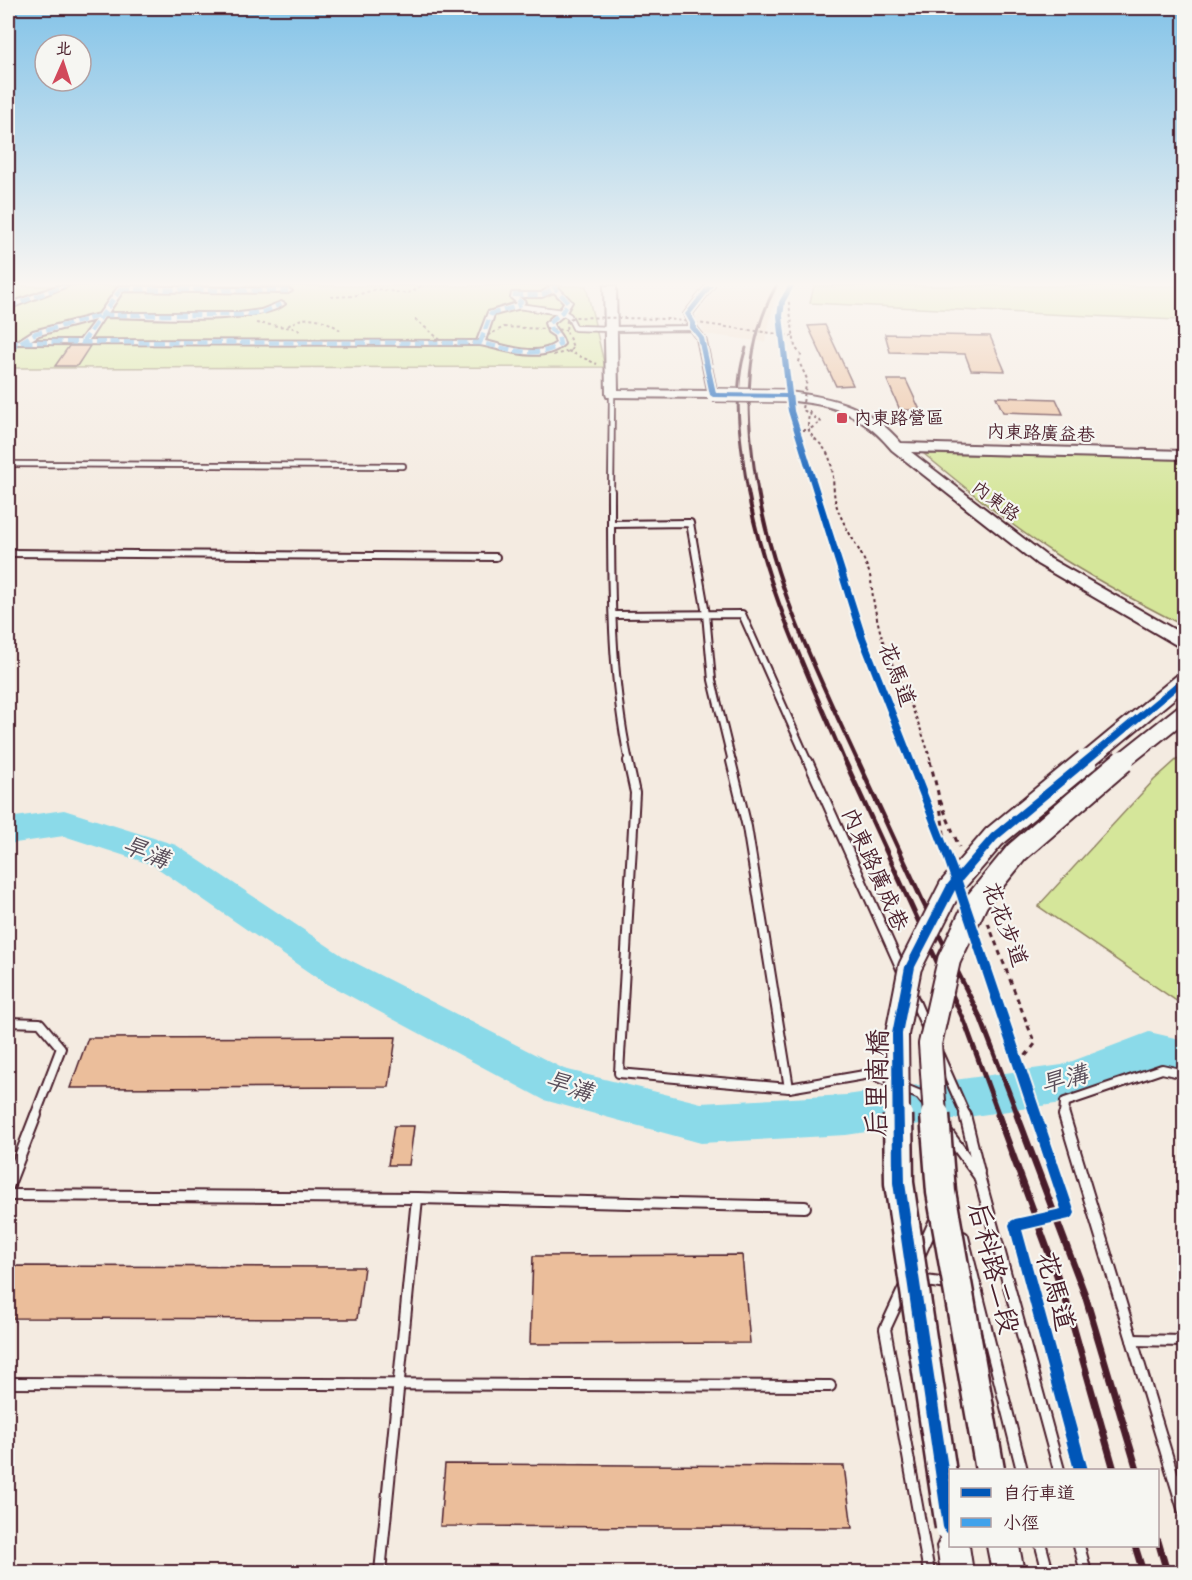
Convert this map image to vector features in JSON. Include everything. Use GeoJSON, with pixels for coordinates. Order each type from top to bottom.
{"type":"FeatureCollection","features":[{"type":"Feature","properties":{"kind":"street"},"geometry":{"type":"LineString","coordinates":[[612,360],[612,394],[713,395],[706,360]]}},
{"type":"Feature","properties":{"kind":"street","name":"內東路"},"geometry":{"type":"LineString","coordinates":[[713,395],[788,396],[820,399],[869,418],[885,430],[897,447],[1043,561],[1185,642]]}},
{"type":"Feature","properties":{"kind":"street","name":"內東路廣益巷"},"geometry":{"type":"LineString","coordinates":[[897,447],[1185,455]]}},
{"type":"Feature","properties":{"kind":"street","name":"后里南橋"},"geometry":{"type":"LineString","coordinates":[[949,1514],[899,1183],[897,1034],[910,967],[950,888],[994,837],[1185,680]]}},
{"type":"Feature","properties":{"kind":"street"},"geometry":{"type":"LineString","coordinates":[[990,1469],[941,1192],[939,1169],[930,1044],[949,960],[977,901],[1017,852],[1083,793],[1185,712]]}},
{"type":"Feature","properties":{"kind":"street"},"geometry":{"type":"LineString","coordinates":[[953,1547],[957,1572]]}},
{"type":"Feature","properties":{"kind":"street"},"geometry":{"type":"LineString","coordinates":[[1003,1547],[1008,1572]]}},
{"type":"Feature","properties":{"kind":"lane"},"geometry":{"type":"LineString","coordinates":[[612,394],[611,524],[619,717],[635,793],[619,1073],[789,1089],[870,1074],[920,1095],[979,1176],[1059,1469]]}},
{"type":"Feature","properties":{"kind":"lane"},"geometry":{"type":"LineString","coordinates":[[8,464],[403,466]]}},
{"type":"Feature","properties":{"kind":"lane"},"geometry":{"type":"LineString","coordinates":[[611,524],[690,523],[706,614],[712,680],[747,827],[789,1089]]}},
{"type":"Feature","properties":{"kind":"lane"},"geometry":{"type":"LineString","coordinates":[[8,553],[496,557]]}},
{"type":"Feature","properties":{"kind":"lane","name":"內東路廣成巷"},"geometry":{"type":"LineString","coordinates":[[614,615],[742,614],[969,1123],[979,1176]]}},
{"type":"Feature","properties":{"kind":"lane"},"geometry":{"type":"LineString","coordinates":[[8,1022],[40,1023],[61,1048],[8,1187]]}},
{"type":"Feature","properties":{"kind":"lane"},"geometry":{"type":"LineString","coordinates":[[1185,1074],[1162,1069],[1065,1102],[1064,1115],[1185,1512]]}},
{"type":"Feature","properties":{"kind":"lane"},"geometry":{"type":"LineString","coordinates":[[951,1137],[951,1157]]}},
{"type":"Feature","properties":{"kind":"lane","name":"后科路二段"},"geometry":{"type":"LineString","coordinates":[[929,1572],[885,1329],[950,1183],[956,1210]]}},
{"type":"Feature","properties":{"kind":"lane"},"geometry":{"type":"LineString","coordinates":[[8,1195],[417,1198],[805,1207]]}},
{"type":"Feature","properties":{"kind":"lane"},"geometry":{"type":"LineString","coordinates":[[380,1572],[417,1198]]}},
{"type":"Feature","properties":{"kind":"lane","name":"后科路二段"},"geometry":{"type":"LineString","coordinates":[[959,1221],[1022,1469]]}},
{"type":"Feature","properties":{"kind":"lane"},"geometry":{"type":"LineString","coordinates":[[908,1279],[946,1282],[984,1320]]}},
{"type":"Feature","properties":{"kind":"lane"},"geometry":{"type":"LineString","coordinates":[[1132,1340],[1185,1341]]}},
{"type":"Feature","properties":{"kind":"lane"},"geometry":{"type":"LineString","coordinates":[[8,1383],[830,1386]]}},
{"type":"Feature","properties":{"kind":"lane"},"geometry":{"type":"LineString","coordinates":[[1042,1547],[1048,1572]]}},
{"type":"Feature","properties":{"kind":"lane"},"geometry":{"type":"LineString","coordinates":[[1080,1547],[1086,1572]]}},
{"type":"Feature","properties":{"kind":"path"},"geometry":{"type":"LineString","coordinates":[[591,360],[599,365]]}},
{"type":"Feature","properties":{"kind":"path"},"geometry":{"type":"LineString","coordinates":[[797,430],[809,429],[821,422],[802,409],[807,379],[800,360]]}},
{"type":"Feature","properties":{"kind":"path"},"geometry":{"type":"LineString","coordinates":[[788,396],[801,441]]}},
{"type":"Feature","properties":{"kind":"path"},"geometry":{"type":"LineString","coordinates":[[811,409],[809,434],[827,453],[832,470],[832,488],[836,505],[843,522],[858,545],[870,575],[874,604],[886,650],[909,698],[927,747],[938,793],[947,853]]}},
{"type":"Feature","properties":{"kind":"path"},"geometry":{"type":"LineString","coordinates":[[938,793],[959,848]]}},
{"type":"Feature","properties":{"kind":"path"},"geometry":{"type":"LineString","coordinates":[[930,810],[951,864]]}},
{"type":"Feature","properties":{"kind":"path"},"geometry":{"type":"LineString","coordinates":[[1016,1052],[1024,1074]]}},
{"type":"Feature","properties":{"kind":"green space"},"geometry":{"type":"Polygon","coordinates":[[[8,360],[603,360],[605,367],[8,368],[8,360]]]}},
{"type":"Feature","properties":{"kind":"green space"},"geometry":{"type":"Polygon","coordinates":[[[924,454],[1184,459],[1184,626],[1101,582],[1035,541],[924,454]]]}},
{"type":"Feature","properties":{"kind":"green space"},"geometry":{"type":"Polygon","coordinates":[[[1184,753],[1184,1006],[1038,906],[1154,780],[1184,753]]]}},
{"type":"Feature","properties":{"kind":"building"},"geometry":{"type":"Polygon","coordinates":[[[59,360],[81,360],[77,366],[55,366],[59,360]]]}},
{"type":"Feature","properties":{"kind":"building"},"geometry":{"type":"Polygon","coordinates":[[[824,360],[841,360],[853,385],[836,386],[824,360]]]}},
{"type":"Feature","properties":{"kind":"building"},"geometry":{"type":"Polygon","coordinates":[[[967,360],[1000,360],[1005,371],[971,370],[967,360]]]}},
{"type":"Feature","properties":{"kind":"building"},"geometry":{"type":"Polygon","coordinates":[[[887,380],[906,380],[920,410],[900,410],[887,380]]]}},
{"type":"Feature","properties":{"kind":"building"},"geometry":{"type":"Polygon","coordinates":[[[996,397],[1056,399],[1063,414],[1003,412],[996,397]]]}},
{"type":"Feature","properties":{"kind":"building"},"geometry":{"type":"Polygon","coordinates":[[[396,1037],[389,1087],[70,1088],[88,1038],[396,1037]]]}},
{"type":"Feature","properties":{"kind":"building"},"geometry":{"type":"Polygon","coordinates":[[[394,1126],[414,1126],[409,1165],[388,1165],[394,1126]]]}},
{"type":"Feature","properties":{"kind":"building"},"geometry":{"type":"Polygon","coordinates":[[[742,1255],[750,1343],[530,1344],[533,1256],[742,1255]]]}},
{"type":"Feature","properties":{"kind":"building"},"geometry":{"type":"Polygon","coordinates":[[[8,1266],[364,1267],[357,1319],[8,1318],[8,1266]]]}},
{"type":"Feature","properties":{"kind":"building"},"geometry":{"type":"Polygon","coordinates":[[[445,1464],[844,1466],[852,1528],[440,1526],[445,1464]]]}},
{"type":"Feature","properties":{"kind":"waterway","name":"旱溝"},"geometry":{"type":"LineString","coordinates":[[8,831],[64,823],[164,855],[333,969],[558,1087],[701,1123],[846,1115],[1062,1084],[1149,1050],[1184,1058]]}},
{"type":"Feature","properties":{"kind":"railway"},"geometry":{"type":"LineString","coordinates":[[743,360],[738,401],[740,439],[748,492]]}},
{"type":"Feature","properties":{"kind":"railway"},"geometry":{"type":"LineString","coordinates":[[752,360],[749,413],[758,492]]}},
{"type":"Feature","properties":{"kind":"railway"},"geometry":{"type":"LineString","coordinates":[[748,491],[755,526],[776,595],[802,663],[845,762]]}},
{"type":"Feature","properties":{"kind":"railway"},"geometry":{"type":"LineString","coordinates":[[758,491],[765,526],[786,596],[813,663],[858,762]]}},
{"type":"Feature","properties":{"kind":"railway"},"geometry":{"type":"LineString","coordinates":[[845,761],[965,1023],[999,1116]]}},
{"type":"Feature","properties":{"kind":"railway"},"geometry":{"type":"LineString","coordinates":[[858,761],[923,902],[981,1019],[1018,1116]]}},
{"type":"Feature","properties":{"kind":"railway"},"geometry":{"type":"LineString","coordinates":[[998,1115],[1065,1297],[1114,1469]]}},
{"type":"Feature","properties":{"kind":"railway"},"geometry":{"type":"LineString","coordinates":[[1017,1115],[1085,1295],[1137,1469]]}},
{"type":"Feature","properties":{"kind":"railway"},"geometry":{"type":"LineString","coordinates":[[1159,1544],[1167,1572]]}},
{"type":"Feature","properties":{"kind":"railway"},"geometry":{"type":"LineString","coordinates":[[1135,1547],[1143,1572]]}},
{"type":"Feature","properties":{"kind":"cycle path"},"geometry":{"type":"LineString","coordinates":[[706,360],[713,395],[788,396]]}},
{"type":"Feature","properties":{"kind":"cycle path","name":"花馬道"},"geometry":{"type":"LineString","coordinates":[[785,360],[791,411],[862,637],[947,853],[1069,1213],[1015,1225],[1081,1469]]}},
{"type":"Feature","properties":{"kind":"cycle path"},"geometry":{"type":"LineString","coordinates":[[949,1520],[899,1183],[897,1034],[910,967],[950,888],[994,837],[1184,680]]}},
{"type":"Feature","properties":{"kind":"place","name":"內東路營區"},"geometry":{"type":"Point","coordinates":[842,418]}}]}
